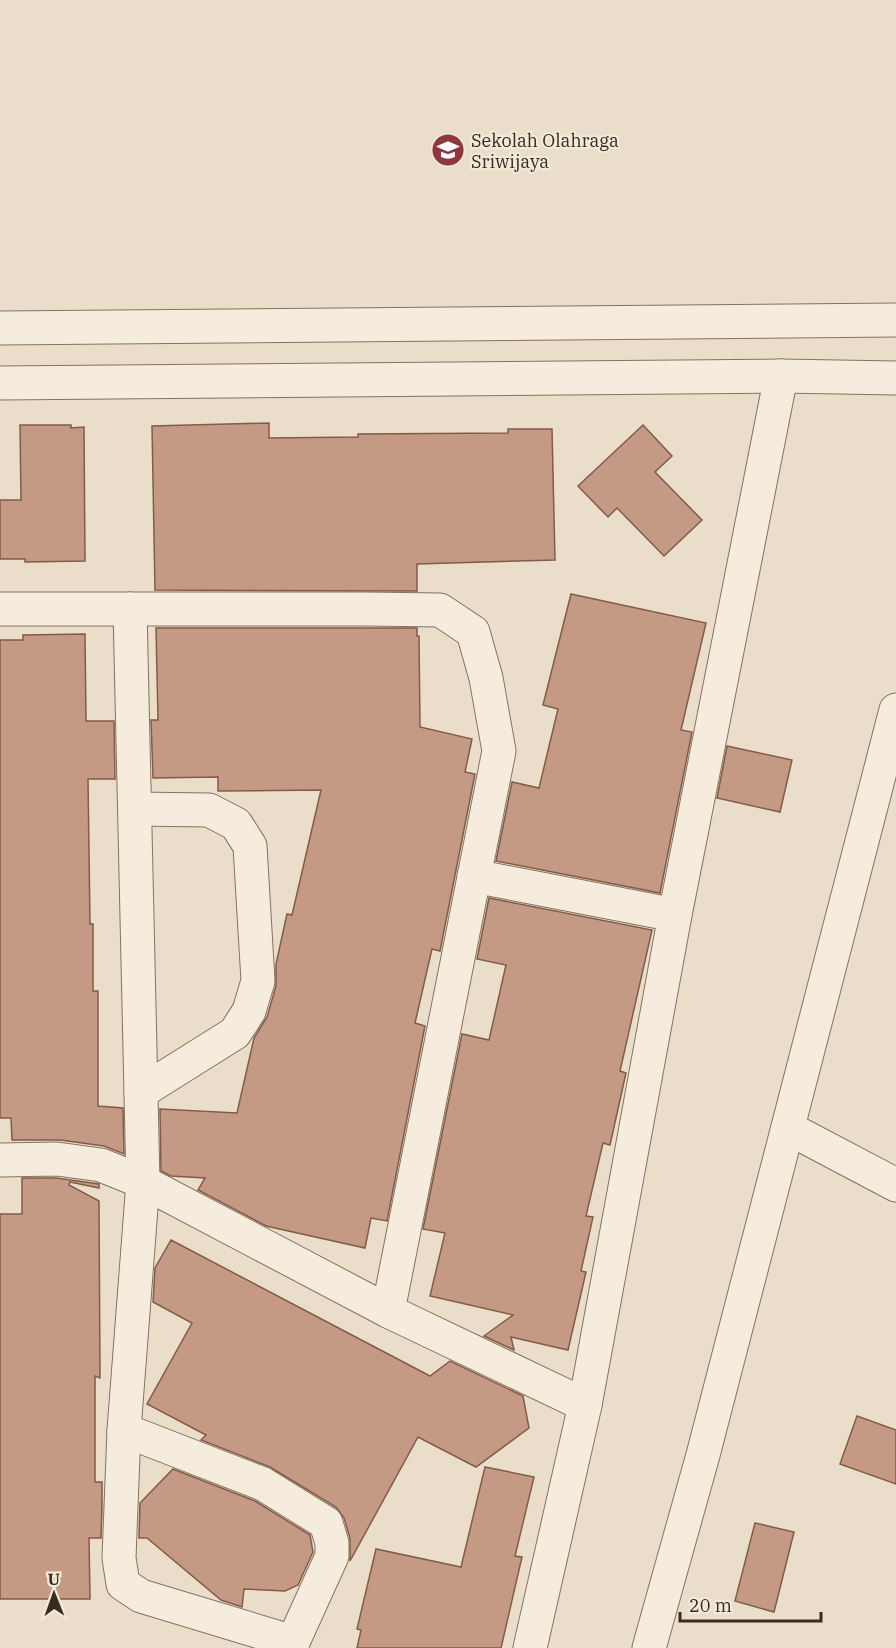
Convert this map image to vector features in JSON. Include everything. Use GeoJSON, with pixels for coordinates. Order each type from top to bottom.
{"type":"FeatureCollection","features":[{"type":"Feature","properties":{"kind":"street"},"geometry":{"type":"LineString","coordinates":[[0,328],[896,320]]}},
{"type":"Feature","properties":{"kind":"street"},"geometry":{"type":"LineString","coordinates":[[0,383],[781,376],[896,378]]}},
{"type":"Feature","properties":{"kind":"street"},"geometry":{"type":"LineString","coordinates":[[530,1648],[585,1405],[675,915],[781,376]]}},
{"type":"Feature","properties":{"kind":"street"},"geometry":{"type":"LineString","coordinates":[[0,609],[440,610],[472,632],[486,678],[499,752],[388,1311]]}},
{"type":"Feature","properties":{"kind":"street"},"geometry":{"type":"LineString","coordinates":[[124,1430],[263,1484],[326,1523],[332,1544],[332,1556],[293,1645],[141,1596],[123,1584],[119,1558],[124,1430],[143,1182],[130,609]]}},
{"type":"Feature","properties":{"kind":"street"},"geometry":{"type":"LineString","coordinates":[[649,1648],[703,1455],[896,710]]}},
{"type":"Feature","properties":{"kind":"street"},"geometry":{"type":"LineString","coordinates":[[135,809],[209,810],[236,824],[250,846],[258,981],[249,1011],[235,1034],[141,1092]]}},
{"type":"Feature","properties":{"kind":"street"},"geometry":{"type":"LineString","coordinates":[[474,876],[675,915]]}},
{"type":"Feature","properties":{"kind":"street"},"geometry":{"type":"LineString","coordinates":[[788,1128],[896,1185]]}},
{"type":"Feature","properties":{"kind":"street"},"geometry":{"type":"LineString","coordinates":[[0,1160],[57,1159],[101,1165],[143,1182],[388,1311],[585,1405]]}},
{"type":"Feature","properties":{"kind":"building"},"geometry":{"type":"Polygon","coordinates":[[[269,423],[269,438],[358,437],[358,434],[508,433],[508,429],[552,429],[555,560],[417,564],[417,591],[155,590],[152,426],[269,423]]]}},
{"type":"Feature","properties":{"kind":"building"},"geometry":{"type":"Polygon","coordinates":[[[20,425],[84,427],[85,561],[25,562],[25,559],[0,559],[0,500],[21,500],[20,425]]]}},
{"type":"Feature","properties":{"kind":"building"},"geometry":{"type":"Polygon","coordinates":[[[643,425],[672,456],[655,472],[702,520],[664,556],[617,508],[608,517],[578,486],[643,425]]]}},
{"type":"Feature","properties":{"kind":"building"},"geometry":{"type":"Polygon","coordinates":[[[571,594],[706,623],[681,730],[692,732],[660,893],[496,861],[512,782],[539,788],[558,709],[543,705],[571,594]]]}},
{"type":"Feature","properties":{"kind":"building"},"geometry":{"type":"Polygon","coordinates":[[[156,628],[417,628],[420,727],[472,739],[465,772],[475,774],[440,951],[432,949],[415,1023],[425,1026],[387,1221],[371,1218],[365,1248],[266,1226],[198,1190],[205,1178],[171,1176],[161,1171],[160,1109],[237,1113],[254,1038],[267,1017],[276,986],[276,964],[287,914],[292,915],[321,790],[218,791],[218,777],[153,778],[151,720],[158,720],[156,628]]]}},
{"type":"Feature","properties":{"kind":"building"},"geometry":{"type":"Polygon","coordinates":[[[85,634],[86,721],[114,721],[115,779],[88,779],[90,924],[93,924],[93,991],[98,991],[98,1106],[123,1108],[124,1154],[104,1146],[60,1140],[12,1140],[11,1118],[0,1118],[0,640],[23,640],[23,635],[85,634]]]}},
{"type":"Feature","properties":{"kind":"building"},"geometry":{"type":"Polygon","coordinates":[[[727,746],[792,760],[780,812],[717,798],[727,746]]]}},
{"type":"Feature","properties":{"kind":"building"},"geometry":{"type":"Polygon","coordinates":[[[489,898],[652,930],[620,1071],[626,1073],[610,1145],[603,1143],[586,1216],[593,1217],[581,1271],[586,1272],[568,1350],[511,1337],[514,1350],[484,1336],[513,1315],[430,1296],[445,1233],[423,1229],[462,1034],[489,1040],[506,965],[477,959],[489,898]]]}},
{"type":"Feature","properties":{"kind":"building"},"geometry":{"type":"Polygon","coordinates":[[[22,1178],[56,1178],[99,1184],[99,1188],[70,1182],[69,1185],[99,1201],[100,1378],[95,1376],[95,1482],[102,1482],[102,1507],[101,1538],[89,1538],[90,1599],[0,1599],[0,1214],[22,1214],[22,1178]]]}},
{"type":"Feature","properties":{"kind":"building"},"geometry":{"type":"Polygon","coordinates":[[[171,1240],[430,1376],[450,1361],[523,1396],[529,1428],[476,1467],[418,1437],[350,1561],[350,1538],[344,1518],[336,1507],[270,1467],[201,1440],[206,1435],[147,1404],[192,1323],[153,1302],[155,1268],[171,1240]]]}},
{"type":"Feature","properties":{"kind":"building"},"geometry":{"type":"Polygon","coordinates":[[[857,1416],[896,1430],[896,1484],[840,1464],[857,1416]]]}},
{"type":"Feature","properties":{"kind":"building"},"geometry":{"type":"Polygon","coordinates":[[[485,1467],[534,1477],[515,1556],[522,1557],[501,1648],[357,1648],[361,1630],[357,1629],[376,1549],[461,1567],[485,1467]]]}},
{"type":"Feature","properties":{"kind":"building"},"geometry":{"type":"Polygon","coordinates":[[[173,1469],[255,1501],[310,1535],[313,1552],[298,1585],[285,1591],[244,1589],[242,1607],[221,1600],[147,1538],[139,1538],[140,1503],[173,1469]]]}},
{"type":"Feature","properties":{"kind":"building"},"geometry":{"type":"Polygon","coordinates":[[[755,1523],[794,1532],[774,1612],[735,1601],[755,1523]]]}},
{"type":"Feature","properties":{"kind":"place","name":"Sekolah Olahraga Sriwijaya"},"geometry":{"type":"Point","coordinates":[448,150]}}]}
